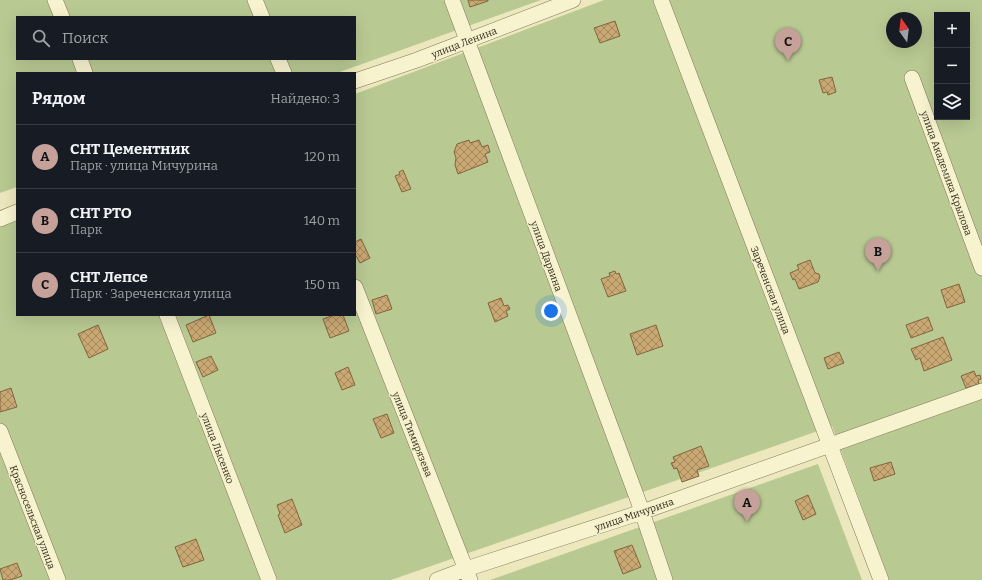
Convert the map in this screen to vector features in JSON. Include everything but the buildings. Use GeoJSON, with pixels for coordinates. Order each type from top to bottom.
{"type":"FeatureCollection","features":[{"type":"Feature","properties":{"kind":"street"},"geometry":{"type":"LineString","coordinates":[[55,0],[62,16]]}},
{"type":"Feature","properties":{"kind":"street"},"geometry":{"type":"LineString","coordinates":[[255,0],[262,16]]}},
{"type":"Feature","properties":{"kind":"street","name":"улица Дарвина"},"geometry":{"type":"LineString","coordinates":[[452,0],[642,512],[665,580]]}},
{"type":"Feature","properties":{"kind":"street","name":"улица Ленина"},"geometry":{"type":"LineString","coordinates":[[356,81],[418,60],[573,0]]}},
{"type":"Feature","properties":{"kind":"street","name":"Зареченская улица"},"geometry":{"type":"LineString","coordinates":[[662,0],[881,580]]}},
{"type":"Feature","properties":{"kind":"street"},"geometry":{"type":"LineString","coordinates":[[80,60],[85,72]]}},
{"type":"Feature","properties":{"kind":"street"},"geometry":{"type":"LineString","coordinates":[[278,60],[284,72]]}},
{"type":"Feature","properties":{"kind":"street","name":"улица Академика Крылова"},"geometry":{"type":"LineString","coordinates":[[912,78],[982,268]]}},
{"type":"Feature","properties":{"kind":"street"},"geometry":{"type":"LineString","coordinates":[[0,219],[16,212]]}},
{"type":"Feature","properties":{"kind":"street","name":"улица Тимирязева"},"geometry":{"type":"LineString","coordinates":[[356,290],[468,575]]}},
{"type":"Feature","properties":{"kind":"street","name":"улица Лысенко"},"geometry":{"type":"LineString","coordinates":[[167,316],[269,580]]}},
{"type":"Feature","properties":{"kind":"street","name":"улица Мичурина"},"geometry":{"type":"LineString","coordinates":[[437,580],[468,575],[982,391]]}},
{"type":"Feature","properties":{"kind":"street","name":"Красносельская улица"},"geometry":{"type":"LineString","coordinates":[[0,431],[58,580]]}},
{"type":"Feature","properties":{"kind":"green space"},"geometry":{"type":"Polygon","coordinates":[[[0,0],[541,0],[340,72],[16,72],[16,187],[0,193],[0,0]]]}},
{"type":"Feature","properties":{"kind":"green space"},"geometry":{"type":"Polygon","coordinates":[[[604,0],[982,0],[982,580],[889,580],[832,426],[391,580],[0,580],[0,227],[16,221],[16,316],[356,316],[356,94],[604,0]]]}},
{"type":"Feature","properties":{"kind":"green space"},"geometry":{"type":"Polygon","coordinates":[[[818,464],[862,580],[490,580],[818,464]]]}},
{"type":"Feature","properties":{"kind":"place","name":"СНТ Лепсе"},"geometry":{"type":"Point","coordinates":[788,61]}},
{"type":"Feature","properties":{"kind":"place","name":"СНТ РТО"},"geometry":{"type":"Point","coordinates":[878,271]}},
{"type":"Feature","properties":{"kind":"place","name":"СНТ Цементник"},"geometry":{"type":"Point","coordinates":[747,522]}}]}
